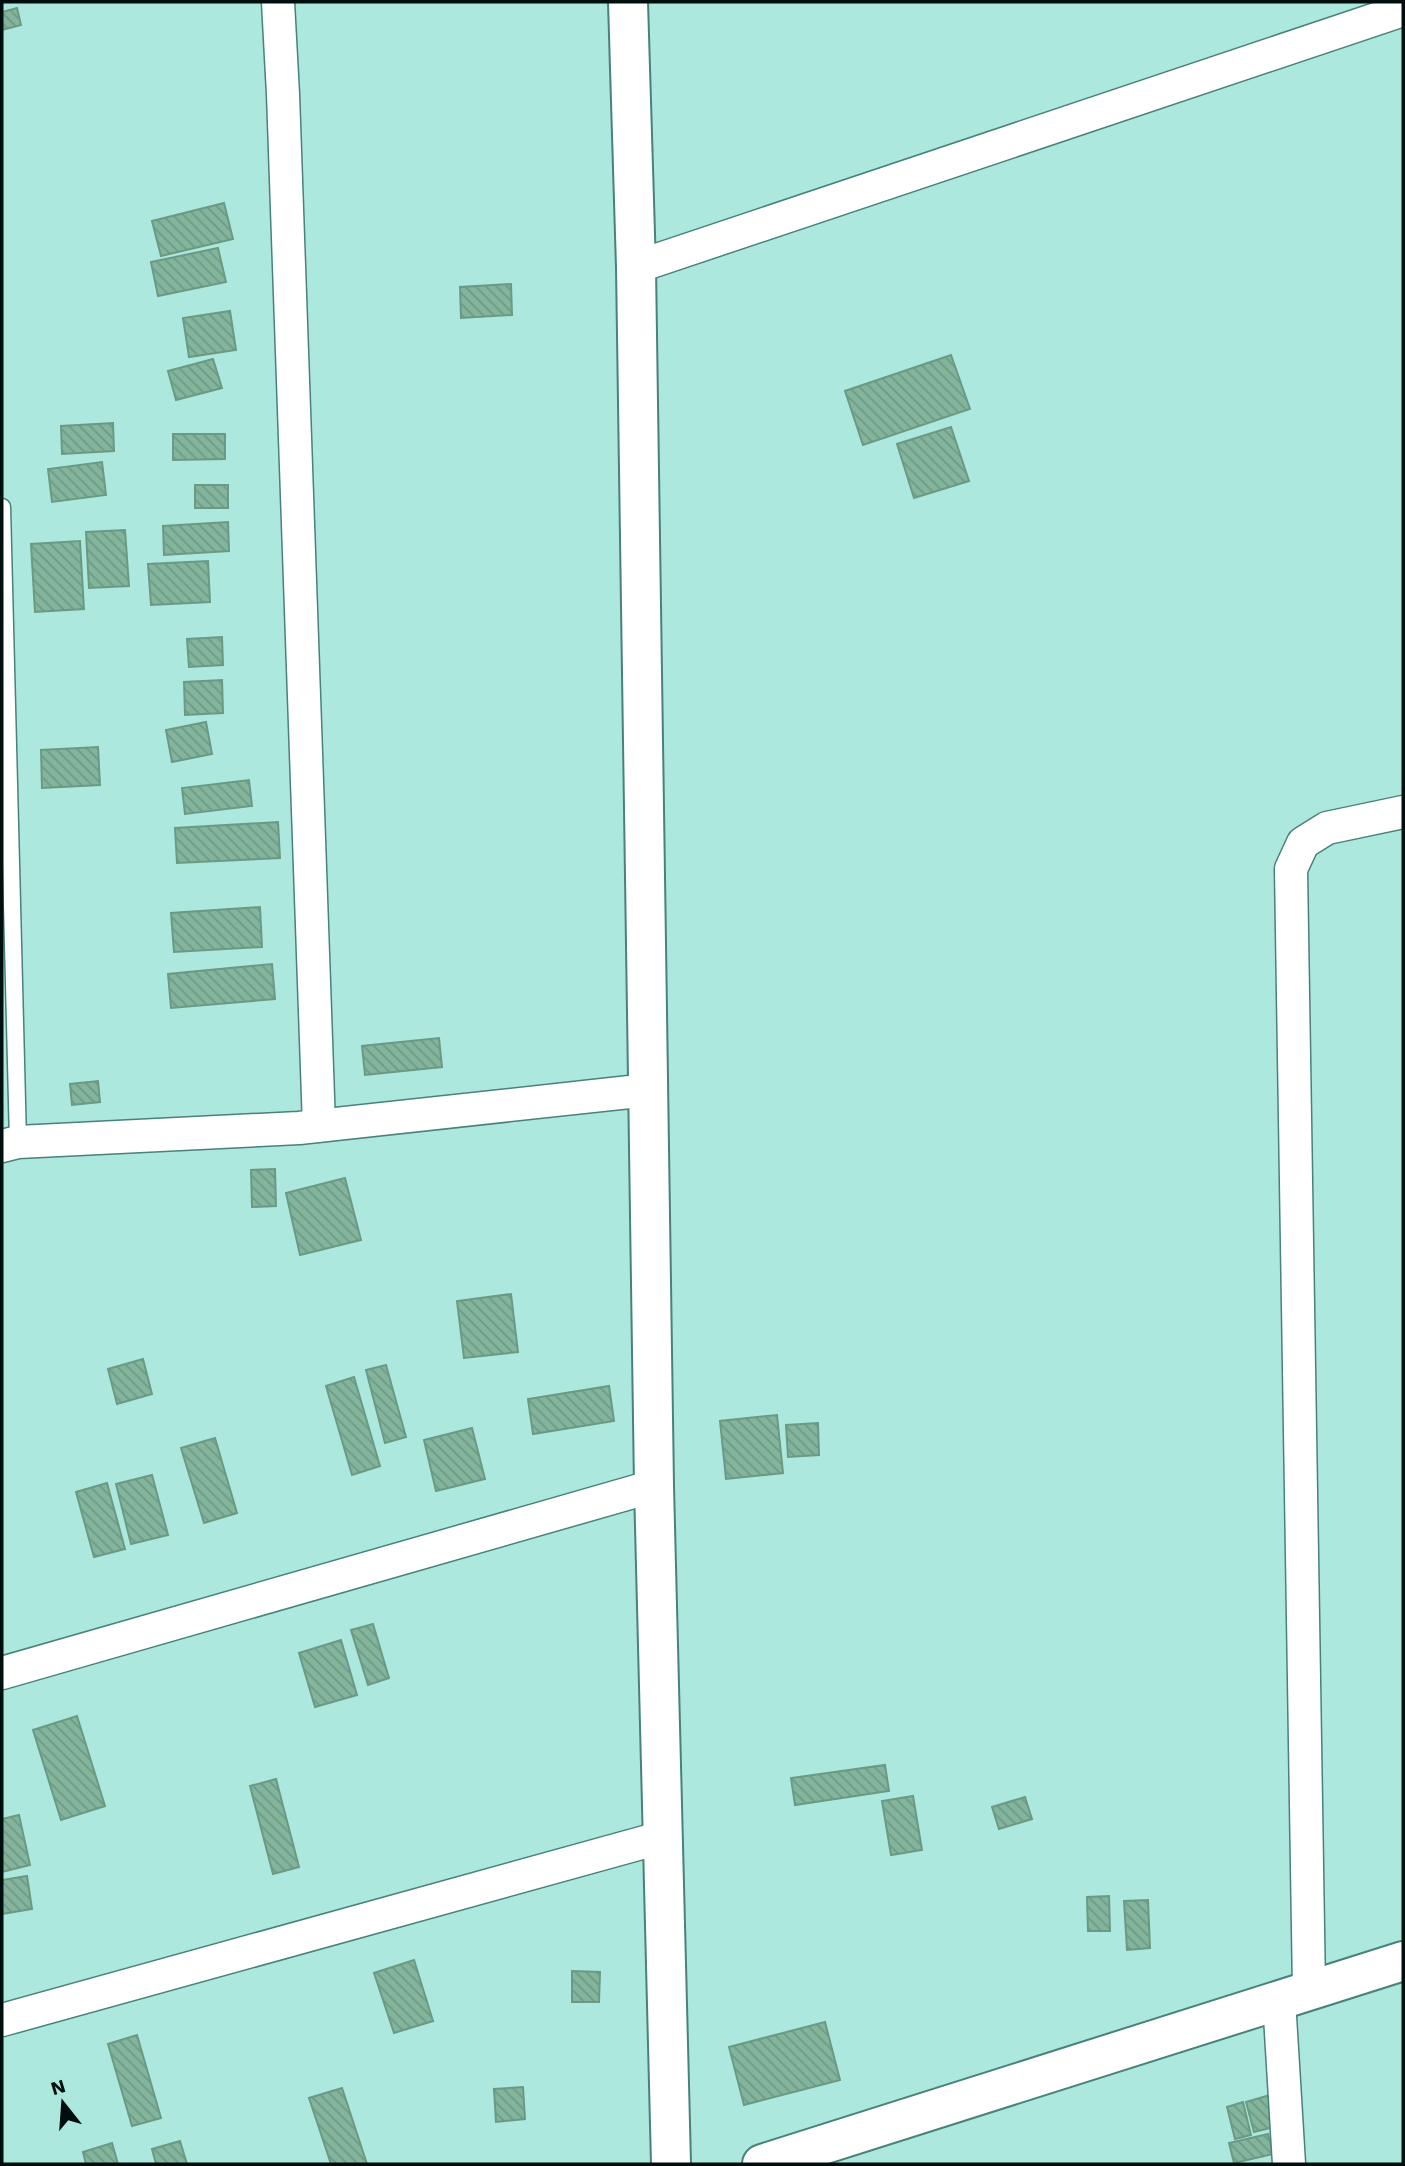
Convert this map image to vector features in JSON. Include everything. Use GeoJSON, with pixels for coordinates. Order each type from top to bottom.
{"type":"FeatureCollection","features":[{"type":"Feature","properties":{"kind":"street"},"geometry":{"type":"LineString","coordinates":[[278,2],[319,1126]]}},
{"type":"Feature","properties":{"kind":"street"},"geometry":{"type":"LineString","coordinates":[[628,2],[636,267],[654,1486],[671,2164]]}},
{"type":"Feature","properties":{"kind":"street"},"geometry":{"type":"LineString","coordinates":[[636,267],[1403,10]]}},
{"type":"Feature","properties":{"kind":"street"},"geometry":{"type":"LineString","coordinates":[[1289,2164],[1294,1996],[1291,869],[1303,843],[1327,828],[1403,812]]}},
{"type":"Feature","properties":{"kind":"street"},"geometry":{"type":"LineString","coordinates":[[10,1144],[319,1126],[648,1090]]}},
{"type":"Feature","properties":{"kind":"street"},"geometry":{"type":"LineString","coordinates":[[2,1673],[654,1486]]}},
{"type":"Feature","properties":{"kind":"street"},"geometry":{"type":"LineString","coordinates":[[2,2020],[663,1837]]}},
{"type":"Feature","properties":{"kind":"street"},"geometry":{"type":"LineString","coordinates":[[762,2164],[1403,1961]]}},
{"type":"Feature","properties":{"kind":"lane"},"geometry":{"type":"LineString","coordinates":[[2,506],[10,1144]]}},
{"type":"Feature","properties":{"kind":"building"},"geometry":{"type":"Polygon","coordinates":[[[17,8],[21,25],[2,30],[2,12],[17,8]]]}},
{"type":"Feature","properties":{"kind":"building"},"geometry":{"type":"Polygon","coordinates":[[[224,203],[233,239],[161,256],[152,221],[224,203]]]}},
{"type":"Feature","properties":{"kind":"building"},"geometry":{"type":"Polygon","coordinates":[[[218,248],[226,282],[158,296],[151,262],[218,248]]]}},
{"type":"Feature","properties":{"kind":"building"},"geometry":{"type":"Polygon","coordinates":[[[511,284],[512,315],[461,318],[460,287],[511,284]]]}},
{"type":"Feature","properties":{"kind":"building"},"geometry":{"type":"Polygon","coordinates":[[[230,311],[236,350],[189,357],[183,318],[230,311]]]}},
{"type":"Feature","properties":{"kind":"building"},"geometry":{"type":"Polygon","coordinates":[[[951,355],[970,409],[863,445],[845,391],[951,355]]]}},
{"type":"Feature","properties":{"kind":"building"},"geometry":{"type":"Polygon","coordinates":[[[213,359],[222,388],[176,400],[168,371],[213,359]]]}},
{"type":"Feature","properties":{"kind":"building"},"geometry":{"type":"Polygon","coordinates":[[[113,423],[114,451],[62,454],[61,426],[113,423]]]}},
{"type":"Feature","properties":{"kind":"building"},"geometry":{"type":"Polygon","coordinates":[[[951,427],[969,481],[914,498],[897,444],[951,427]]]}},
{"type":"Feature","properties":{"kind":"building"},"geometry":{"type":"Polygon","coordinates":[[[173,434],[225,434],[225,459],[173,460],[173,434]]]}},
{"type":"Feature","properties":{"kind":"building"},"geometry":{"type":"Polygon","coordinates":[[[102,462],[106,495],[52,502],[48,469],[102,462]]]}},
{"type":"Feature","properties":{"kind":"building"},"geometry":{"type":"Polygon","coordinates":[[[195,485],[228,485],[228,508],[195,508],[195,485]]]}},
{"type":"Feature","properties":{"kind":"building"},"geometry":{"type":"Polygon","coordinates":[[[228,522],[229,551],[164,555],[163,526],[228,522]]]}},
{"type":"Feature","properties":{"kind":"building"},"geometry":{"type":"Polygon","coordinates":[[[125,530],[129,586],[89,588],[86,532],[125,530]]]}},
{"type":"Feature","properties":{"kind":"building"},"geometry":{"type":"Polygon","coordinates":[[[80,541],[84,609],[35,612],[31,544],[80,541]]]}},
{"type":"Feature","properties":{"kind":"building"},"geometry":{"type":"Polygon","coordinates":[[[208,561],[210,602],[151,605],[148,564],[208,561]]]}},
{"type":"Feature","properties":{"kind":"building"},"geometry":{"type":"Polygon","coordinates":[[[222,637],[223,665],[189,667],[187,639],[222,637]]]}},
{"type":"Feature","properties":{"kind":"building"},"geometry":{"type":"Polygon","coordinates":[[[222,680],[223,713],[185,715],[184,682],[222,680]]]}},
{"type":"Feature","properties":{"kind":"building"},"geometry":{"type":"Polygon","coordinates":[[[206,722],[212,754],[172,762],[166,730],[206,722]]]}},
{"type":"Feature","properties":{"kind":"building"},"geometry":{"type":"Polygon","coordinates":[[[98,747],[100,785],[42,788],[41,750],[98,747]]]}},
{"type":"Feature","properties":{"kind":"building"},"geometry":{"type":"Polygon","coordinates":[[[249,780],[252,806],[185,814],[182,788],[249,780]]]}},
{"type":"Feature","properties":{"kind":"building"},"geometry":{"type":"Polygon","coordinates":[[[278,822],[280,858],[177,863],[175,828],[278,822]]]}},
{"type":"Feature","properties":{"kind":"building"},"geometry":{"type":"Polygon","coordinates":[[[260,907],[262,947],[174,952],[171,913],[260,907]]]}},
{"type":"Feature","properties":{"kind":"building"},"geometry":{"type":"Polygon","coordinates":[[[272,964],[275,999],[171,1008],[168,974],[272,964]]]}},
{"type":"Feature","properties":{"kind":"building"},"geometry":{"type":"Polygon","coordinates":[[[439,1038],[442,1067],[365,1075],[362,1046],[439,1038]]]}},
{"type":"Feature","properties":{"kind":"building"},"geometry":{"type":"Polygon","coordinates":[[[98,1081],[100,1102],[72,1105],[70,1084],[98,1081]]]}},
{"type":"Feature","properties":{"kind":"building"},"geometry":{"type":"Polygon","coordinates":[[[275,1169],[276,1206],[252,1207],[251,1170],[275,1169]]]}},
{"type":"Feature","properties":{"kind":"building"},"geometry":{"type":"Polygon","coordinates":[[[345,1178],[361,1240],[300,1255],[286,1193],[345,1178]]]}},
{"type":"Feature","properties":{"kind":"building"},"geometry":{"type":"Polygon","coordinates":[[[511,1294],[518,1352],[464,1358],[457,1301],[511,1294]]]}},
{"type":"Feature","properties":{"kind":"building"},"geometry":{"type":"Polygon","coordinates":[[[143,1359],[152,1394],[117,1404],[108,1369],[143,1359]]]}},
{"type":"Feature","properties":{"kind":"building"},"geometry":{"type":"Polygon","coordinates":[[[386,1365],[406,1437],[385,1443],[366,1370],[386,1365]]]}},
{"type":"Feature","properties":{"kind":"building"},"geometry":{"type":"Polygon","coordinates":[[[354,1377],[380,1466],[352,1475],[326,1386],[354,1377]]]}},
{"type":"Feature","properties":{"kind":"building"},"geometry":{"type":"Polygon","coordinates":[[[609,1386],[614,1421],[533,1434],[528,1399],[609,1386]]]}},
{"type":"Feature","properties":{"kind":"building"},"geometry":{"type":"Polygon","coordinates":[[[777,1415],[783,1473],[726,1479],[720,1421],[777,1415]]]}},
{"type":"Feature","properties":{"kind":"building"},"geometry":{"type":"Polygon","coordinates":[[[818,1423],[819,1455],[788,1457],[786,1425],[818,1423]]]}},
{"type":"Feature","properties":{"kind":"building"},"geometry":{"type":"Polygon","coordinates":[[[472,1428],[485,1479],[436,1491],[424,1440],[472,1428]]]}},
{"type":"Feature","properties":{"kind":"building"},"geometry":{"type":"Polygon","coordinates":[[[215,1438],[237,1513],[204,1523],[181,1448],[215,1438]]]}},
{"type":"Feature","properties":{"kind":"building"},"geometry":{"type":"Polygon","coordinates":[[[152,1475],[168,1535],[131,1544],[116,1484],[152,1475]]]}},
{"type":"Feature","properties":{"kind":"building"},"geometry":{"type":"Polygon","coordinates":[[[107,1483],[125,1549],[94,1557],[76,1492],[107,1483]]]}},
{"type":"Feature","properties":{"kind":"building"},"geometry":{"type":"Polygon","coordinates":[[[373,1624],[389,1678],[368,1685],[351,1630],[373,1624]]]}},
{"type":"Feature","properties":{"kind":"building"},"geometry":{"type":"Polygon","coordinates":[[[341,1640],[357,1695],[315,1707],[299,1653],[341,1640]]]}},
{"type":"Feature","properties":{"kind":"building"},"geometry":{"type":"Polygon","coordinates":[[[77,1716],[105,1806],[61,1820],[33,1730],[77,1716]]]}},
{"type":"Feature","properties":{"kind":"building"},"geometry":{"type":"Polygon","coordinates":[[[885,1765],[889,1791],[795,1805],[791,1778],[885,1765]]]}},
{"type":"Feature","properties":{"kind":"building"},"geometry":{"type":"Polygon","coordinates":[[[276,1779],[299,1867],[273,1874],[250,1786],[276,1779]]]}},
{"type":"Feature","properties":{"kind":"building"},"geometry":{"type":"Polygon","coordinates":[[[913,1796],[922,1850],[891,1855],[882,1801],[913,1796]]]}},
{"type":"Feature","properties":{"kind":"building"},"geometry":{"type":"Polygon","coordinates":[[[1025,1797],[1032,1819],[999,1829],[992,1807],[1025,1797]]]}},
{"type":"Feature","properties":{"kind":"building"},"geometry":{"type":"Polygon","coordinates":[[[19,1815],[30,1865],[2,1872],[2,1819],[19,1815]]]}},
{"type":"Feature","properties":{"kind":"building"},"geometry":{"type":"Polygon","coordinates":[[[27,1876],[32,1909],[2,1914],[2,1880],[27,1876]]]}},
{"type":"Feature","properties":{"kind":"building"},"geometry":{"type":"Polygon","coordinates":[[[1109,1896],[1110,1931],[1088,1931],[1087,1897],[1109,1896]]]}},
{"type":"Feature","properties":{"kind":"building"},"geometry":{"type":"Polygon","coordinates":[[[1148,1900],[1150,1948],[1127,1950],[1124,1901],[1148,1900]]]}},
{"type":"Feature","properties":{"kind":"building"},"geometry":{"type":"Polygon","coordinates":[[[414,1960],[433,2021],[394,2033],[374,1973],[414,1960]]]}},
{"type":"Feature","properties":{"kind":"building"},"geometry":{"type":"Polygon","coordinates":[[[572,1971],[600,1972],[599,2002],[572,2002],[572,1971]]]}},
{"type":"Feature","properties":{"kind":"building"},"geometry":{"type":"Polygon","coordinates":[[[825,2022],[840,2080],[744,2105],[729,2047],[825,2022]]]}},
{"type":"Feature","properties":{"kind":"building"},"geometry":{"type":"Polygon","coordinates":[[[137,2035],[161,2118],[132,2126],[108,2044],[137,2035]]]}},
{"type":"Feature","properties":{"kind":"building"},"geometry":{"type":"Polygon","coordinates":[[[523,2087],[525,2119],[496,2122],[494,2089],[523,2087]]]}},
{"type":"Feature","properties":{"kind":"building"},"geometry":{"type":"Polygon","coordinates":[[[342,2088],[367,2164],[331,2164],[309,2098],[342,2088]]]}},
{"type":"Feature","properties":{"kind":"building"},"geometry":{"type":"Polygon","coordinates":[[[1270,2095],[1278,2126],[1254,2132],[1246,2102],[1270,2095]]]}},
{"type":"Feature","properties":{"kind":"building"},"geometry":{"type":"Polygon","coordinates":[[[1243,2102],[1251,2135],[1235,2139],[1227,2107],[1243,2102]]]}},
{"type":"Feature","properties":{"kind":"building"},"geometry":{"type":"Polygon","coordinates":[[[1268,2134],[1273,2154],[1234,2163],[1229,2143],[1268,2134]]]}},
{"type":"Feature","properties":{"kind":"building"},"geometry":{"type":"Polygon","coordinates":[[[180,2141],[187,2164],[156,2164],[152,2149],[180,2141]]]}},
{"type":"Feature","properties":{"kind":"building"},"geometry":{"type":"Polygon","coordinates":[[[112,2143],[118,2164],[86,2164],[83,2152],[112,2143]]]}}]}
